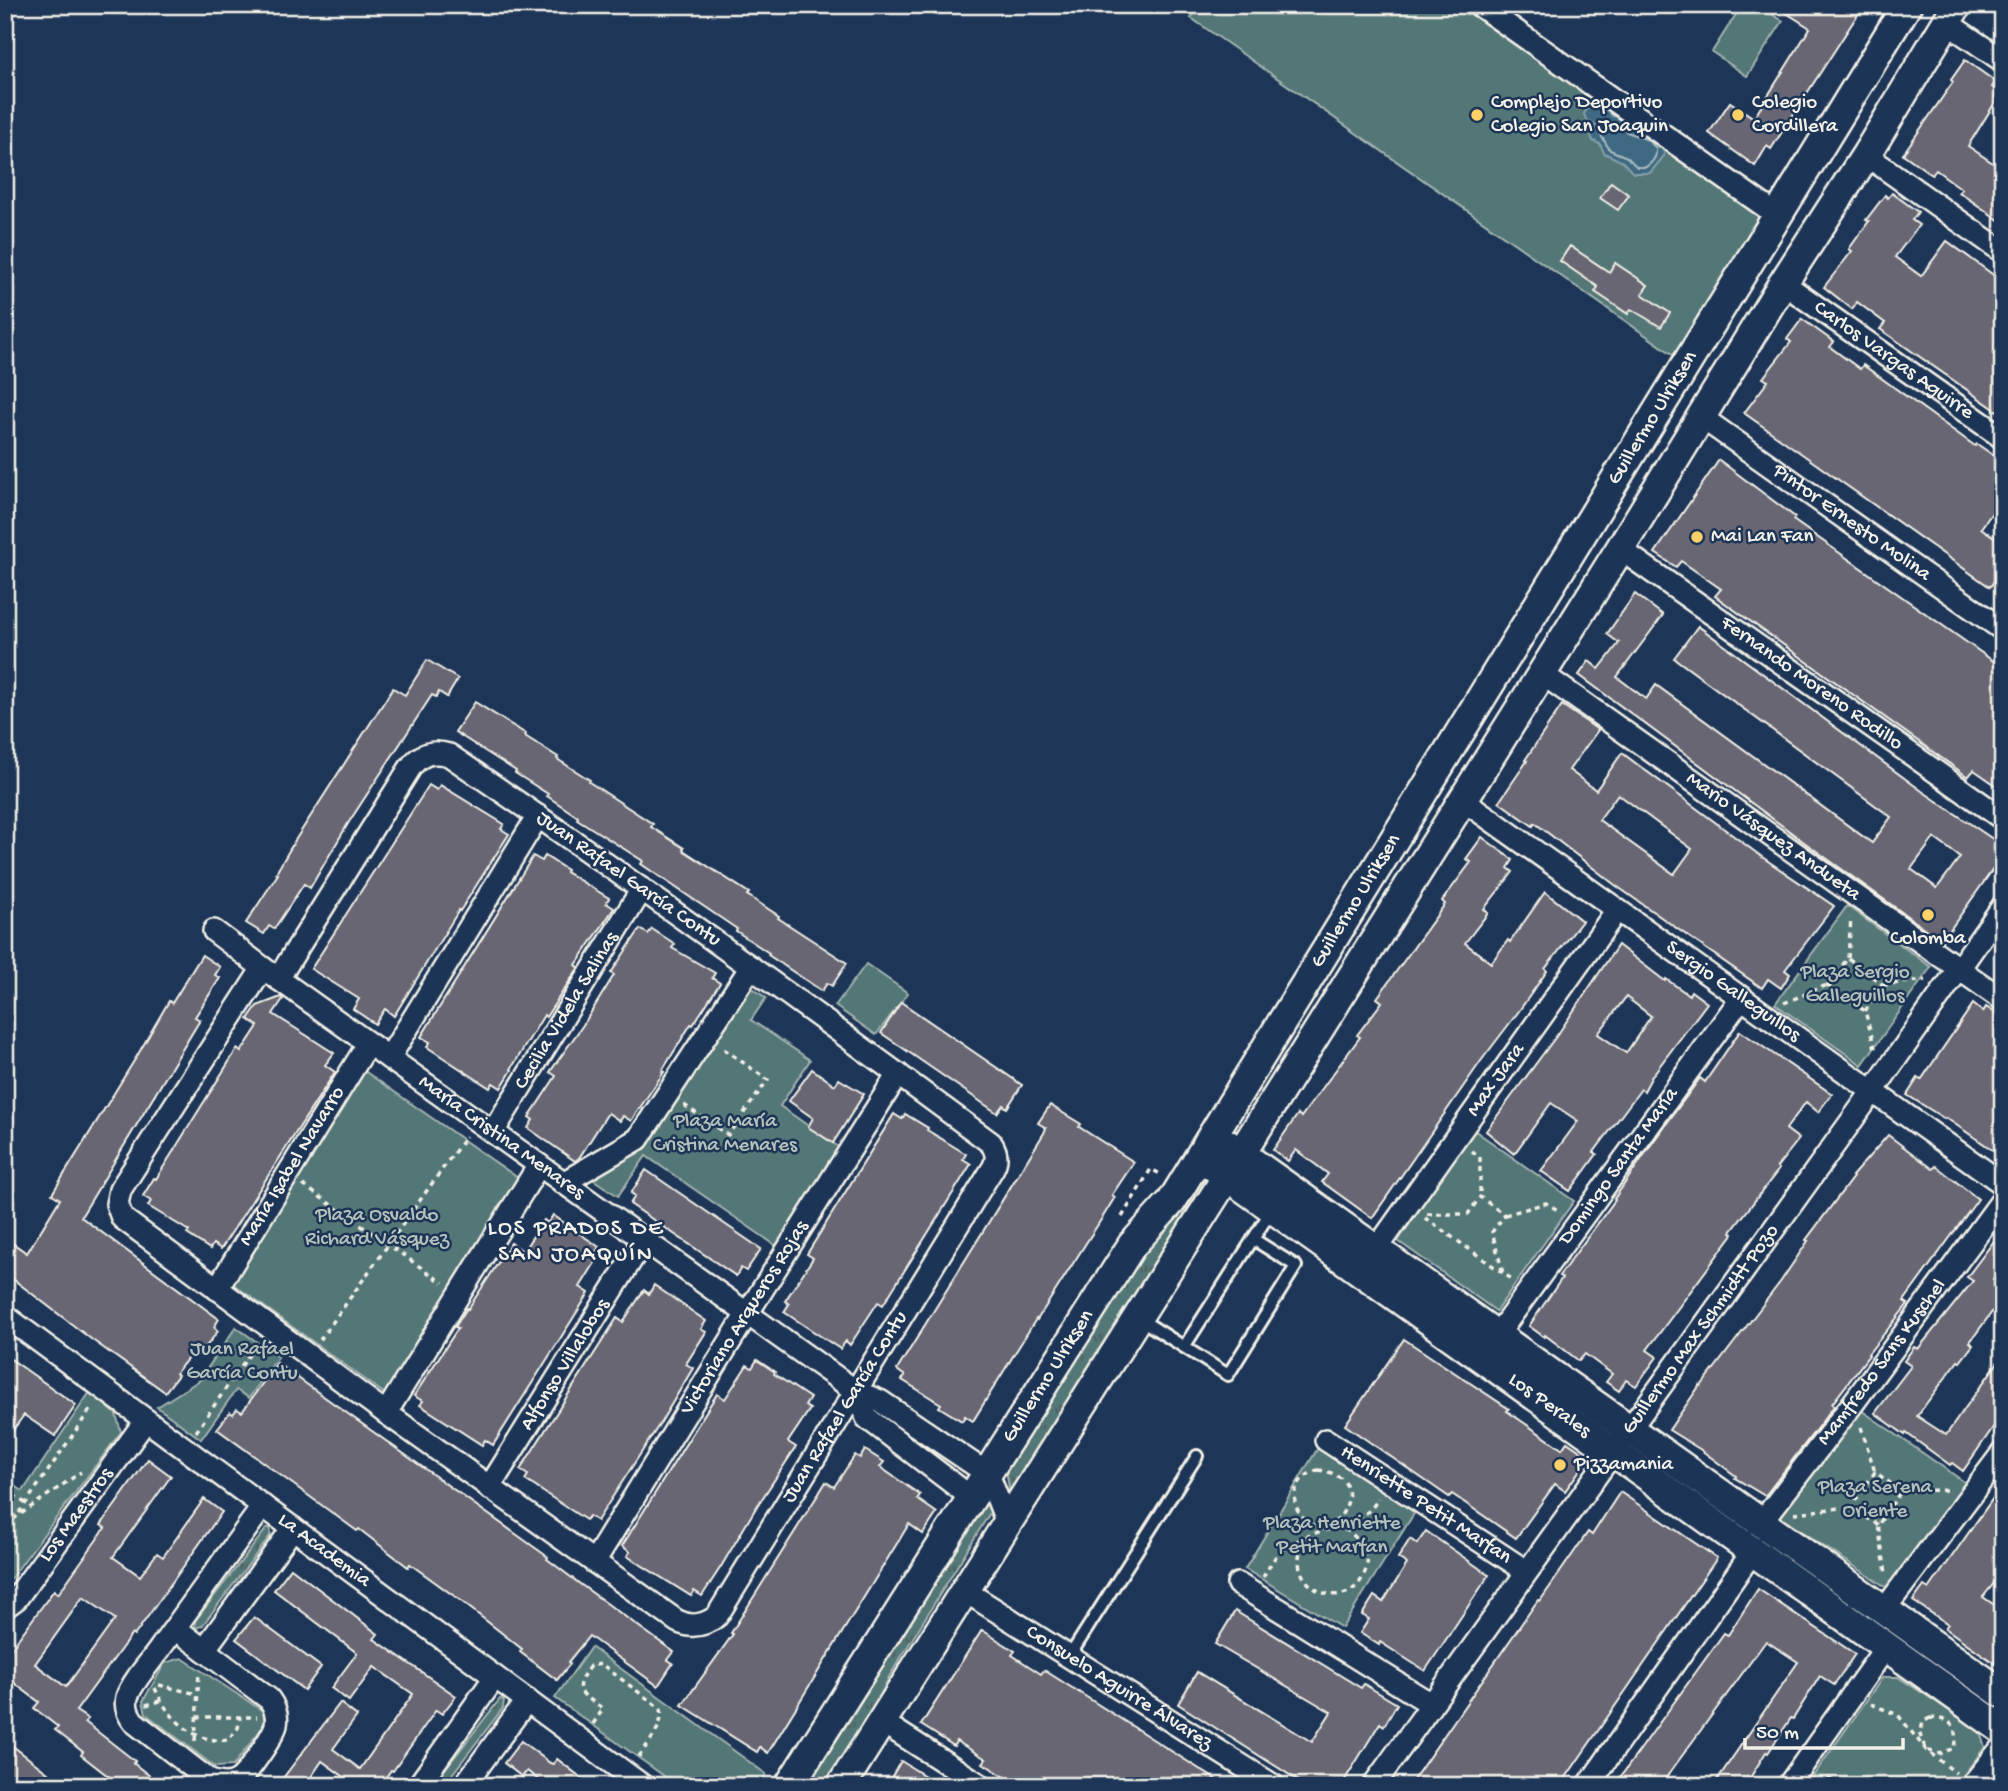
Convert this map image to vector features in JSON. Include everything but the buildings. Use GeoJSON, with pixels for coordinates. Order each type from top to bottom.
{"type":"FeatureCollection","features":[{"type":"Feature","properties":{"kind":"main road","name":"Guillermo Ulriksen"},"geometry":{"type":"LineString","coordinates":[[789,1786],[1132,1245],[1172,1201],[1907,5]]}},
{"type":"Feature","properties":{"kind":"main road","name":"Guillermo Ulriksen"},"geometry":{"type":"LineString","coordinates":[[841,1786],[1463,800],[1952,13]]}},
{"type":"Feature","properties":{"kind":"main road","name":"Los Perales"},"geometry":{"type":"LineString","coordinates":[[1206,1146],[1377,1250],[1629,1429],[1887,1605],[2003,1694]]}},
{"type":"Feature","properties":{"kind":"main road","name":"Los Perales"},"geometry":{"type":"LineString","coordinates":[[1234,1165],[1272,1208],[2003,1730]]}},
{"type":"Feature","properties":{"kind":"street"},"geometry":{"type":"LineString","coordinates":[[1479,5],[1777,215]]}},
{"type":"Feature","properties":{"kind":"street"},"geometry":{"type":"LineString","coordinates":[[1952,13],[2003,61]]}},
{"type":"Feature","properties":{"kind":"street"},"geometry":{"type":"LineString","coordinates":[[1866,155],[2003,252]]}},
{"type":"Feature","properties":{"kind":"street","name":"Carlos Vargas Aguirre"},"geometry":{"type":"LineString","coordinates":[[1783,283],[2003,439]]}},
{"type":"Feature","properties":{"kind":"street","name":"Pintor Ernesto Molina"},"geometry":{"type":"LineString","coordinates":[[1701,416],[2003,630]]}},
{"type":"Feature","properties":{"kind":"street","name":"Fernando Moreno Rodillo"},"geometry":{"type":"LineString","coordinates":[[1620,549],[2003,819]]}},
{"type":"Feature","properties":{"kind":"street","name":"Mario Vásquez Andueta"},"geometry":{"type":"LineString","coordinates":[[1541,673],[1853,894],[1955,973],[2003,1000]]}},
{"type":"Feature","properties":{"kind":"street","name":"Juan Rafael García Contu"},"geometry":{"type":"LineString","coordinates":[[434,752],[449,755],[538,816],[898,1074],[991,1143],[997,1155],[996,1162],[857,1392],[724,1604],[711,1621],[698,1626],[677,1621],[489,1488],[127,1223],[119,1211],[118,1197],[124,1184],[410,768],[421,757],[434,752]]}},
{"type":"Feature","properties":{"kind":"street","name":"Sergio Galleguillos"},"geometry":{"type":"LineString","coordinates":[[1463,800],[1742,998],[1878,1084],[2003,1184]]}},
{"type":"Feature","properties":{"kind":"street"},"geometry":{"type":"LineString","coordinates":[[389,1058],[538,816]]}},
{"type":"Feature","properties":{"kind":"street","name":"Cecilia Videla Salinas"},"geometry":{"type":"LineString","coordinates":[[484,1126],[642,889]]}},
{"type":"Feature","properties":{"kind":"street","name":"Guillermo Max Schmidtt Pozo"},"geometry":{"type":"LineString","coordinates":[[1373,1786],[2003,906]]}},
{"type":"Feature","properties":{"kind":"street","name":"Max Jara"},"geometry":{"type":"LineString","coordinates":[[1377,1250],[1617,910]]}},
{"type":"Feature","properties":{"kind":"street","name":"María Cristina Menares"},"geometry":{"type":"LineString","coordinates":[[214,931],[270,974],[857,1392],[880,1401],[988,1474]]}},
{"type":"Feature","properties":{"kind":"street"},"geometry":{"type":"LineString","coordinates":[[563,1183],[638,1139],[751,967]]}},
{"type":"Feature","properties":{"kind":"street","name":"Domingo Santa María"},"geometry":{"type":"LineString","coordinates":[[1497,1335],[1742,998]]}},
{"type":"Feature","properties":{"kind":"street","name":"María Isabel Navarro"},"geometry":{"type":"LineString","coordinates":[[217,1289],[368,1044]]}},
{"type":"Feature","properties":{"kind":"street","name":"Victoriano Arqueros Rojas"},"geometry":{"type":"LineString","coordinates":[[594,1562],[898,1074]]}},
{"type":"Feature","properties":{"kind":"street"},"geometry":{"type":"LineString","coordinates":[[386,1413],[539,1166]]}},
{"type":"Feature","properties":{"kind":"street","name":"Mamfredo Sans Kuschel"},"geometry":{"type":"LineString","coordinates":[[1763,1520],[1854,1402],[2003,1199]]}},
{"type":"Feature","properties":{"kind":"street","name":"Alfonso Villalobos"},"geometry":{"type":"LineString","coordinates":[[489,1488],[643,1241]]}},
{"type":"Feature","properties":{"kind":"street","name":"La Academia"},"geometry":{"type":"LineString","coordinates":[[5,1316],[635,1780]]}},
{"type":"Feature","properties":{"kind":"street","name":"María Cristina Menares"},"geometry":{"type":"LineString","coordinates":[[857,1392],[867,1418],[972,1497]]}},
{"type":"Feature","properties":{"kind":"street","name":"Los Maestros"},"geometry":{"type":"LineString","coordinates":[[5,1607],[16,1600],[146,1420]]}},
{"type":"Feature","properties":{"kind":"street","name":"Henriette Petit Marfan"},"geometry":{"type":"LineString","coordinates":[[1326,1440],[1526,1571]]}},
{"type":"Feature","properties":{"kind":"street"},"geometry":{"type":"LineString","coordinates":[[1887,1605],[2003,1452]]}},
{"type":"Feature","properties":{"kind":"street"},"geometry":{"type":"LineString","coordinates":[[988,1474],[1007,1523]]}},
{"type":"Feature","properties":{"kind":"street"},"geometry":{"type":"LineString","coordinates":[[175,1628],[270,1699],[276,1717],[275,1729],[246,1772],[236,1782],[216,1783],[134,1722],[127,1711],[128,1696],[131,1689],[175,1628],[263,1506]]}},
{"type":"Feature","properties":{"kind":"street"},"geometry":{"type":"LineString","coordinates":[[202,1649],[293,1528]]}},
{"type":"Feature","properties":{"kind":"street"},"geometry":{"type":"LineString","coordinates":[[1588,1786],[1753,1552]]}},
{"type":"Feature","properties":{"kind":"street"},"geometry":{"type":"LineString","coordinates":[[1246,1589],[1430,1704]]}},
{"type":"Feature","properties":{"kind":"street","name":"Consuelo Aguirre Álvarez"},"geometry":{"type":"LineString","coordinates":[[964,1591],[1274,1786]]}},
{"type":"Feature","properties":{"kind":"street"},"geometry":{"type":"LineString","coordinates":[[1788,1786],[1886,1647]]}},
{"type":"Feature","properties":{"kind":"street"},"geometry":{"type":"LineString","coordinates":[[418,1786],[495,1677]]}},
{"type":"Feature","properties":{"kind":"street"},"geometry":{"type":"LineString","coordinates":[[464,1786],[527,1700]]}},
{"type":"Feature","properties":{"kind":"street"},"geometry":{"type":"LineString","coordinates":[[882,1722],[982,1786]]}},
{"type":"Feature","properties":{"kind":"street"},"geometry":{"type":"LineString","coordinates":[[1966,1781],[2003,1746]]}},
{"type":"Feature","properties":{"kind":"lane"},"geometry":{"type":"LineString","coordinates":[[1184,1347],[1272,1208]]}},
{"type":"Feature","properties":{"kind":"lane"},"geometry":{"type":"LineString","coordinates":[[1137,1318],[1228,1375],[1296,1266],[1253,1239]]}},
{"type":"Feature","properties":{"kind":"lane"},"geometry":{"type":"LineString","coordinates":[[1069,1657],[1197,1456]]}},
{"type":"Feature","properties":{"kind":"path"},"geometry":{"type":"LineString","coordinates":[[1763,1012],[1827,985],[1847,958],[1853,894]]}},
{"type":"Feature","properties":{"kind":"path"},"geometry":{"type":"LineString","coordinates":[[1847,958],[1882,985],[1955,973]]}},
{"type":"Feature","properties":{"kind":"path"},"geometry":{"type":"LineString","coordinates":[[1827,985],[1865,1011]]}},
{"type":"Feature","properties":{"kind":"path"},"geometry":{"type":"LineString","coordinates":[[1878,1084],[1865,1011],[1882,985]]}},
{"type":"Feature","properties":{"kind":"path"},"geometry":{"type":"LineString","coordinates":[[668,1094],[728,1135],[768,1080],[706,1036]]}},
{"type":"Feature","properties":{"kind":"path"},"geometry":{"type":"LineString","coordinates":[[308,1356],[484,1126]]}},
{"type":"Feature","properties":{"kind":"path"},"geometry":{"type":"LineString","coordinates":[[1455,1139],[1480,1157],[1480,1197],[1468,1214],[1419,1214],[1529,1291]]}},
{"type":"Feature","properties":{"kind":"path"},"geometry":{"type":"LineString","coordinates":[[289,1174],[459,1295]]}},
{"type":"Feature","properties":{"kind":"path"},"geometry":{"type":"LineString","coordinates":[[1480,1197],[1505,1216]]}},
{"type":"Feature","properties":{"kind":"path"},"geometry":{"type":"LineString","coordinates":[[1503,1273],[1492,1232],[1505,1216],[1546,1203],[1578,1224]]}},
{"type":"Feature","properties":{"kind":"path"},"geometry":{"type":"LineString","coordinates":[[185,1448],[268,1327]]}},
{"type":"Feature","properties":{"kind":"path"},"geometry":{"type":"LineString","coordinates":[[18,1515],[104,1389]]}},
{"type":"Feature","properties":{"kind":"path"},"geometry":{"type":"LineString","coordinates":[[1854,1402],[1875,1472],[1901,1491],[1960,1490]]}},
{"type":"Feature","properties":{"kind":"path"},"geometry":{"type":"LineString","coordinates":[[1318,1470],[1335,1474],[1347,1488],[1349,1497],[1345,1512],[1326,1530],[1309,1523],[1296,1504],[1295,1487],[1300,1479],[1318,1470]]}},
{"type":"Feature","properties":{"kind":"path"},"geometry":{"type":"LineString","coordinates":[[5,1525],[82,1471]]}},
{"type":"Feature","properties":{"kind":"path"},"geometry":{"type":"LineString","coordinates":[[1851,1507],[1875,1472]]}},
{"type":"Feature","properties":{"kind":"path"},"geometry":{"type":"LineString","coordinates":[[1246,1589],[1276,1556],[1293,1542],[1339,1528],[1360,1518],[1374,1506],[1388,1481]]}},
{"type":"Feature","properties":{"kind":"path"},"geometry":{"type":"LineString","coordinates":[[5,1489],[25,1503]]}},
{"type":"Feature","properties":{"kind":"path"},"geometry":{"type":"LineString","coordinates":[[1887,1605],[1878,1525],[1901,1491]]}},
{"type":"Feature","properties":{"kind":"path"},"geometry":{"type":"LineString","coordinates":[[1763,1520],[1851,1507],[1878,1525]]}},
{"type":"Feature","properties":{"kind":"path"},"geometry":{"type":"LineString","coordinates":[[1306,1538],[1300,1548],[1298,1562],[1306,1582],[1323,1594],[1335,1596],[1346,1593],[1362,1580],[1368,1558],[1365,1546],[1350,1532],[1339,1528]]}},
{"type":"Feature","properties":{"kind":"path"},"geometry":{"type":"LineString","coordinates":[[193,1768],[202,1649]]}},
{"type":"Feature","properties":{"kind":"path"},"geometry":{"type":"LineString","coordinates":[[581,1740],[603,1709],[582,1693],[578,1681],[590,1666],[601,1664],[662,1709],[663,1718],[635,1780]]}},
{"type":"Feature","properties":{"kind":"path"},"geometry":{"type":"LineString","coordinates":[[197,1695],[154,1684],[160,1701],[174,1721],[195,1733],[219,1741],[228,1740],[238,1728],[240,1717]]}},
{"type":"Feature","properties":{"kind":"path"},"geometry":{"type":"LineString","coordinates":[[1850,1697],[1898,1715],[1926,1750],[1966,1781]]}},
{"type":"Feature","properties":{"kind":"path"},"geometry":{"type":"LineString","coordinates":[[196,1717],[276,1717]]}},
{"type":"Feature","properties":{"kind":"path"},"geometry":{"type":"LineString","coordinates":[[1930,1718],[1943,1719],[1953,1725],[1957,1733],[1954,1748],[1940,1754],[1926,1750],[1920,1735],[1923,1722],[1930,1718]]}},
{"type":"Feature","properties":{"kind":"path"},"geometry":{"type":"LineString","coordinates":[[1812,1786],[1815,1781],[1831,1779],[1841,1786]]}},
{"type":"Feature","properties":{"kind":"green space","name":"Complejo Deportivo Colegio San Joaquin"},"geometry":{"type":"Polygon","coordinates":[[[1200,5],[1467,5],[1763,213],[1674,355],[1191,18],[1200,5]]]}},
{"type":"Feature","properties":{"kind":"green space"},"geometry":{"type":"Polygon","coordinates":[[[1742,5],[1757,5],[1783,21],[1747,76],[1712,52],[1742,5]]]}},
{"type":"Feature","properties":{"kind":"green space","name":"Plaza Sergio Galleguillos"},"geometry":{"type":"Polygon","coordinates":[[[1847,906],[1931,967],[1862,1065],[1775,1004],[1847,906]]]}},
{"type":"Feature","properties":{"kind":"green space"},"geometry":{"type":"Polygon","coordinates":[[[866,964],[908,993],[876,1035],[835,1006],[866,964]]]}},
{"type":"Feature","properties":{"kind":"green space","name":"Plaza María Cristina Menares"},"geometry":{"type":"Polygon","coordinates":[[[750,986],[766,998],[751,1020],[810,1060],[780,1106],[840,1148],[778,1247],[646,1156],[618,1196],[591,1178],[644,1143],[750,986]]]}},
{"type":"Feature","properties":{"kind":"green space","name":"Plaza Osvaldo Richard Vásquez"},"geometry":{"type":"Polygon","coordinates":[[[363,1070],[521,1180],[385,1394],[230,1282],[363,1070]]]}},
{"type":"Feature","properties":{"kind":"green space"},"geometry":{"type":"Polygon","coordinates":[[[1474,1130],[1574,1201],[1496,1311],[1398,1241],[1474,1130]]]}},
{"type":"Feature","properties":{"kind":"green space"},"geometry":{"type":"Polygon","coordinates":[[[1213,1172],[1011,1499],[1006,1471],[1129,1273],[1213,1172]]]}},
{"type":"Feature","properties":{"kind":"green space","name":"Juan Rafael García Contu"},"geometry":{"type":"Polygon","coordinates":[[[236,1327],[278,1357],[249,1398],[236,1390],[201,1439],[157,1407],[211,1373],[207,1369],[236,1327]]]}},
{"type":"Feature","properties":{"kind":"green space"},"geometry":{"type":"Polygon","coordinates":[[[90,1392],[116,1414],[121,1432],[5,1586],[5,1480],[23,1491],[90,1392]]]}},
{"type":"Feature","properties":{"kind":"green space","name":"Plaza Serena Oriente"},"geometry":{"type":"Polygon","coordinates":[[[1858,1408],[1970,1486],[1889,1589],[1776,1515],[1858,1408]]]}},
{"type":"Feature","properties":{"kind":"green space","name":"Plaza Henriette Petit Marfan"},"geometry":{"type":"Polygon","coordinates":[[[1318,1448],[1415,1512],[1342,1628],[1245,1569],[1318,1448]]]}},
{"type":"Feature","properties":{"kind":"green space"},"geometry":{"type":"Polygon","coordinates":[[[988,1498],[993,1508],[889,1677],[867,1725],[830,1786],[808,1786],[988,1498]]]}},
{"type":"Feature","properties":{"kind":"green space"},"geometry":{"type":"Polygon","coordinates":[[[267,1528],[271,1528],[270,1536],[202,1626],[195,1628],[195,1621],[267,1528]]]}},
{"type":"Feature","properties":{"kind":"green space"},"geometry":{"type":"Polygon","coordinates":[[[591,1647],[766,1774],[759,1786],[678,1786],[555,1698],[591,1647]]]}},
{"type":"Feature","properties":{"kind":"green space"},"geometry":{"type":"Polygon","coordinates":[[[182,1658],[263,1711],[265,1724],[233,1766],[215,1767],[146,1714],[143,1701],[165,1663],[182,1658]]]}},
{"type":"Feature","properties":{"kind":"green space"},"geometry":{"type":"Polygon","coordinates":[[[1883,1677],[1898,1677],[1979,1730],[1985,1747],[1955,1786],[1806,1786],[1883,1677]]]}},
{"type":"Feature","properties":{"kind":"green space"},"geometry":{"type":"Polygon","coordinates":[[[500,1699],[504,1700],[503,1708],[443,1786],[432,1786],[500,1699]]]}},
{"type":"Feature","properties":{"kind":"water"},"geometry":{"type":"Polygon","coordinates":[[[1599,102],[1612,116],[1624,117],[1631,126],[1663,144],[1664,156],[1650,173],[1633,173],[1623,162],[1604,153],[1600,144],[1593,141],[1591,135],[1596,125],[1586,119],[1584,114],[1591,103],[1599,102]]]}},
{"type":"Feature","properties":{"kind":"place","name":"Complejo Deportivo Colegio San Joaquin"},"geometry":{"type":"Point","coordinates":[1477,115]}},
{"type":"Feature","properties":{"kind":"place","name":"Colegio Cordillera"},"geometry":{"type":"Point","coordinates":[1738,115]}},
{"type":"Feature","properties":{"kind":"place","name":"Mai Lan Fan"},"geometry":{"type":"Point","coordinates":[1697,537]}},
{"type":"Feature","properties":{"kind":"place","name":"Colomba"},"geometry":{"type":"Point","coordinates":[1928,915]}},
{"type":"Feature","properties":{"kind":"place","name":"Pizzamania"},"geometry":{"type":"Point","coordinates":[1560,1465]}},
{"type":"Feature","properties":{"kind":"district","name":"LOS PRADOS DE SAN JOAQUÍN"},"geometry":{"type":"Point","coordinates":[576,1242]}}]}
